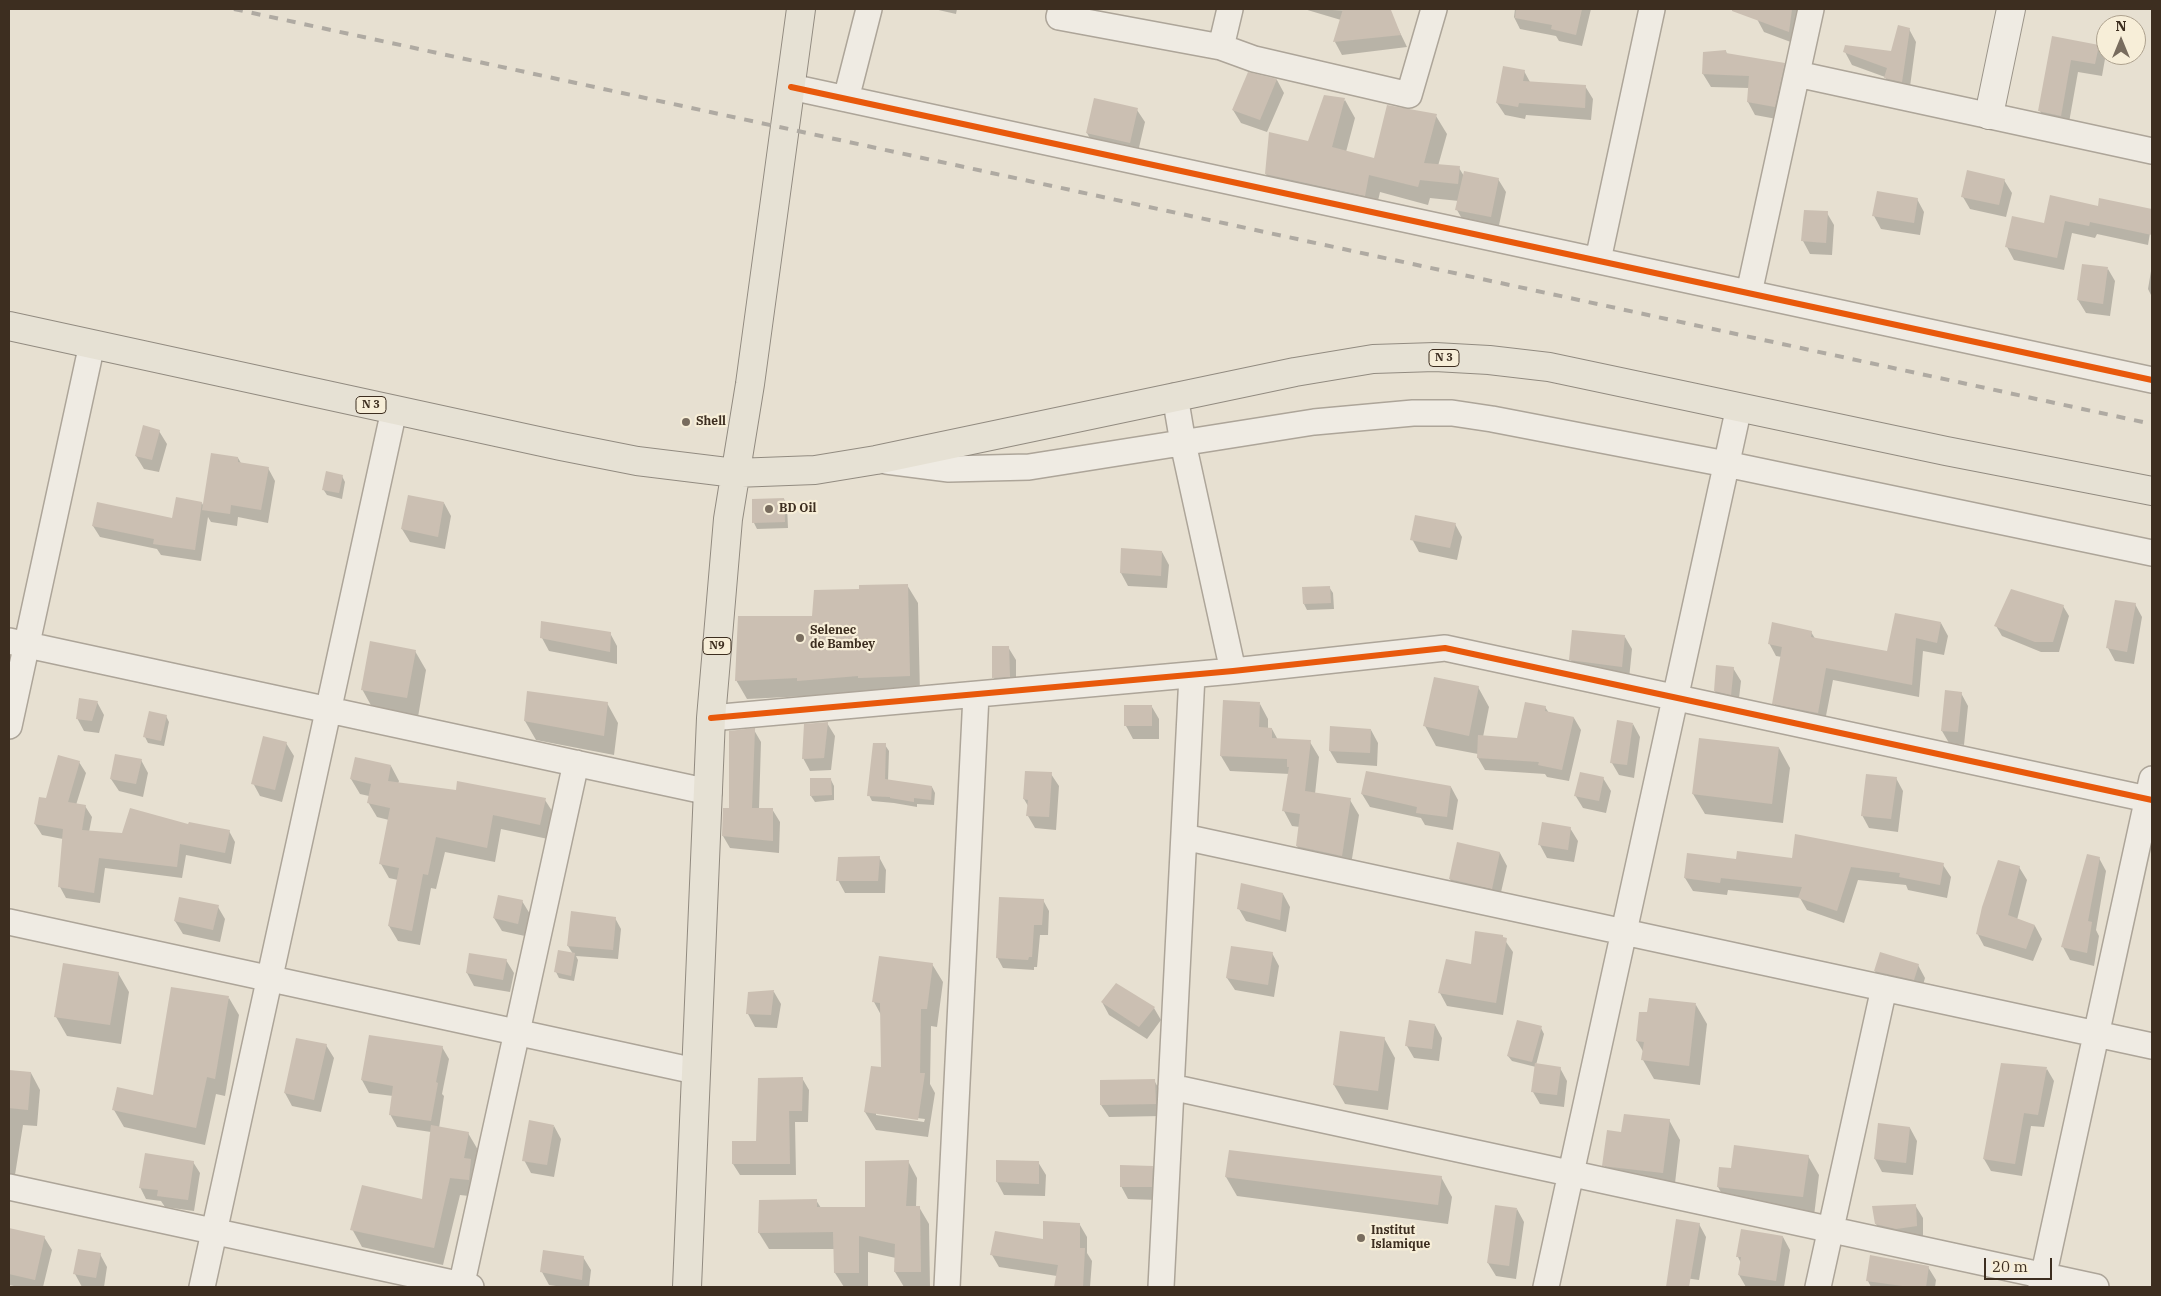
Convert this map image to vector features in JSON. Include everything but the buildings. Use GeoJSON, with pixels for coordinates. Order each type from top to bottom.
{"type":"FeatureCollection","features":[{"type":"Feature","properties":{"kind":"main road","name":"N9"},"geometry":{"type":"LineString","coordinates":[[687,1287],[695,1071],[709,792],[710,718],[728,519],[752,374],[801,9]]}},
{"type":"Feature","properties":{"kind":"main road","name":"N 3"},"geometry":{"type":"LineString","coordinates":[[9,326],[394,410],[638,460],[735,473],[815,470],[876,460],[1175,396],[1373,359],[1435,357],[1489,360],[1549,367],[1946,451],[2152,491]]}},
{"type":"Feature","properties":{"kind":"street"},"geometry":{"type":"LineString","coordinates":[[846,99],[869,9]]}},
{"type":"Feature","properties":{"kind":"street"},"geometry":{"type":"LineString","coordinates":[[1061,9],[1059,17],[1221,47],[1254,60],[1409,95],[1434,9]]}},
{"type":"Feature","properties":{"kind":"street"},"geometry":{"type":"LineString","coordinates":[[1221,47],[1230,9]]}},
{"type":"Feature","properties":{"kind":"street"},"geometry":{"type":"LineString","coordinates":[[1598,260],[1652,9]]}},
{"type":"Feature","properties":{"kind":"street"},"geometry":{"type":"LineString","coordinates":[[1749,293],[1811,9]]}},
{"type":"Feature","properties":{"kind":"street"},"geometry":{"type":"LineString","coordinates":[[1989,115],[2011,9]]}},
{"type":"Feature","properties":{"kind":"street"},"geometry":{"type":"LineString","coordinates":[[1797,74],[2152,150]]}},
{"type":"Feature","properties":{"kind":"street"},"geometry":{"type":"LineString","coordinates":[[791,87],[2152,380]]}},
{"type":"Feature","properties":{"kind":"street"},"geometry":{"type":"LineString","coordinates":[[9,726],[18,643],[92,344]]}},
{"type":"Feature","properties":{"kind":"street"},"geometry":{"type":"LineString","coordinates":[[1175,396],[1183,443],[1233,672]]}},
{"type":"Feature","properties":{"kind":"street"},"geometry":{"type":"LineString","coordinates":[[1546,1287],[1739,407]]}},
{"type":"Feature","properties":{"kind":"street"},"geometry":{"type":"LineString","coordinates":[[202,1287],[394,410]]}},
{"type":"Feature","properties":{"kind":"street"},"geometry":{"type":"LineString","coordinates":[[876,460],[950,469],[1029,467],[1314,422],[1413,413],[1452,413],[1726,464],[2152,553]]}},
{"type":"Feature","properties":{"kind":"street"},"geometry":{"type":"LineString","coordinates":[[18,643],[709,792]]}},
{"type":"Feature","properties":{"kind":"street"},"geometry":{"type":"LineString","coordinates":[[710,718],[1233,672],[1445,648],[1675,698],[2151,793],[2042,1282]]}},
{"type":"Feature","properties":{"kind":"street"},"geometry":{"type":"LineString","coordinates":[[1161,1287],[1192,675]]}},
{"type":"Feature","properties":{"kind":"street"},"geometry":{"type":"LineString","coordinates":[[947,1287],[976,694]]}},
{"type":"Feature","properties":{"kind":"street"},"geometry":{"type":"LineString","coordinates":[[9,1187],[465,1287],[517,1032],[576,763]]}},
{"type":"Feature","properties":{"kind":"street"},"geometry":{"type":"LineString","coordinates":[[1184,837],[2152,1046]]}},
{"type":"Feature","properties":{"kind":"street"},"geometry":{"type":"LineString","coordinates":[[9,922],[695,1071]]}},
{"type":"Feature","properties":{"kind":"street"},"geometry":{"type":"LineString","coordinates":[[1818,1287],[1884,988]]}},
{"type":"Feature","properties":{"kind":"street"},"geometry":{"type":"LineString","coordinates":[[1171,1087],[1831,1230],[2042,1282],[2096,1287]]}},
{"type":"Feature","properties":{"kind":"railway"},"geometry":{"type":"LineString","coordinates":[[234,9],[2152,424]]}},
{"type":"Feature","properties":{"kind":"cycle path"},"geometry":{"type":"LineString","coordinates":[[791,87],[2152,380]]}},
{"type":"Feature","properties":{"kind":"cycle path"},"geometry":{"type":"LineString","coordinates":[[711,718],[1233,671],[1445,648],[2152,800]]}},
{"type":"Feature","properties":{"kind":"place","name":"Shell"},"geometry":{"type":"Point","coordinates":[686,422]}},
{"type":"Feature","properties":{"kind":"place","name":"BD Oil"},"geometry":{"type":"Point","coordinates":[769,509]}},
{"type":"Feature","properties":{"kind":"place","name":"Selenec de Bambey"},"geometry":{"type":"Point","coordinates":[800,638]}},
{"type":"Feature","properties":{"kind":"place","name":"Institut Islamique"},"geometry":{"type":"Point","coordinates":[1361,1238]}}]}
